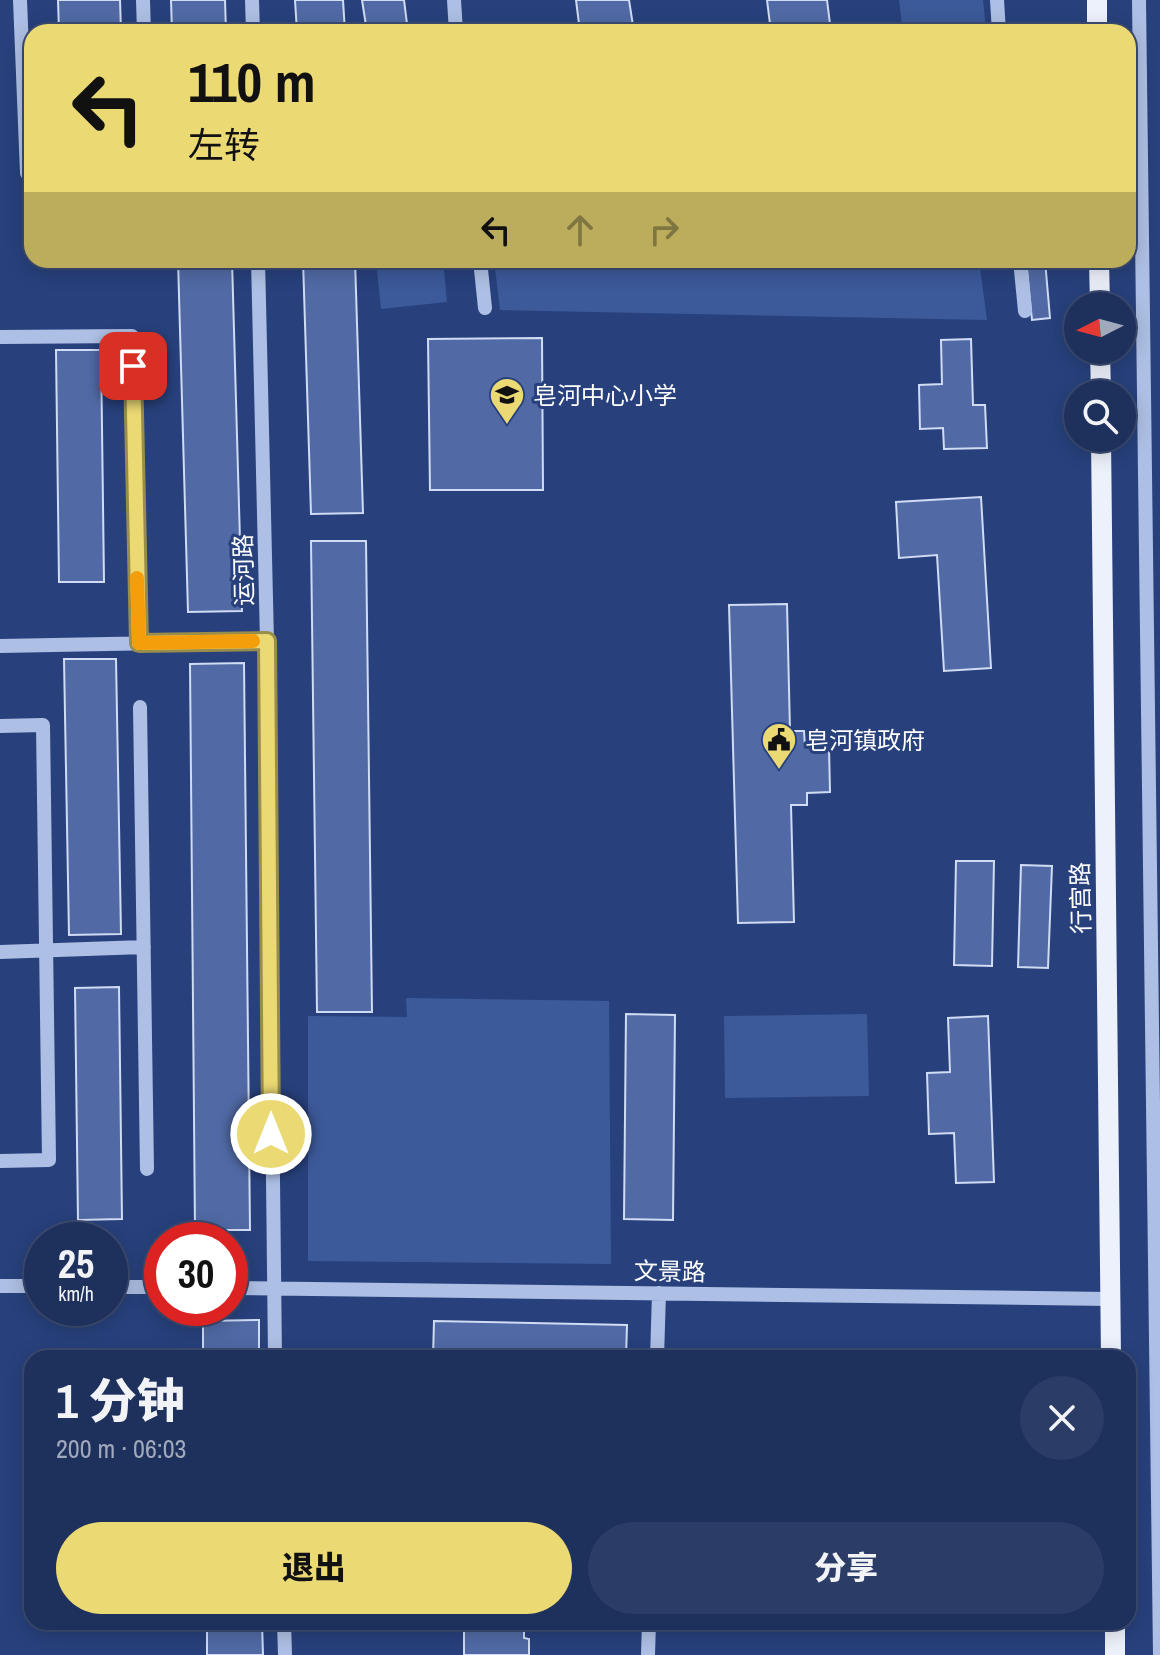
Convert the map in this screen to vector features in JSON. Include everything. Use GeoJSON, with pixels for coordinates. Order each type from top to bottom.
{"type":"FeatureCollection","features":[{"type":"Feature","properties":{"kind":"main road"},"geometry":{"type":"LineString","coordinates":[[1097,0],[1097,24]]}},
{"type":"Feature","properties":{"kind":"main road"},"geometry":{"type":"LineString","coordinates":[[1099,268],[1100,292]]}},
{"type":"Feature","properties":{"kind":"main road","name":"行宫路"},"geometry":{"type":"LineString","coordinates":[[1101,452],[1111,1350]]}},
{"type":"Feature","properties":{"kind":"main road"},"geometry":{"type":"LineString","coordinates":[[1115,1630],[1115,1655]]}},
{"type":"Feature","properties":{"kind":"street"},"geometry":{"type":"LineString","coordinates":[[20,0],[24,99]]}},
{"type":"Feature","properties":{"kind":"street"},"geometry":{"type":"LineString","coordinates":[[143,0],[144,24]]}},
{"type":"Feature","properties":{"kind":"street"},"geometry":{"type":"LineString","coordinates":[[252,0],[253,24]]}},
{"type":"Feature","properties":{"kind":"street"},"geometry":{"type":"LineString","coordinates":[[454,0],[456,24]]}},
{"type":"Feature","properties":{"kind":"street"},"geometry":{"type":"LineString","coordinates":[[997,0],[998,24]]}},
{"type":"Feature","properties":{"kind":"street"},"geometry":{"type":"LineString","coordinates":[[1139,0],[1160,1655]]}},
{"type":"Feature","properties":{"kind":"street","name":"运河路"},"geometry":{"type":"LineString","coordinates":[[258,268],[267,641],[275,1350]]}},
{"type":"Feature","properties":{"kind":"street"},"geometry":{"type":"LineString","coordinates":[[481,268],[485,308]]}},
{"type":"Feature","properties":{"kind":"street"},"geometry":{"type":"LineString","coordinates":[[1021,268],[1025,311]]}},
{"type":"Feature","properties":{"kind":"street"},"geometry":{"type":"LineString","coordinates":[[0,337],[132,336],[139,643]]}},
{"type":"Feature","properties":{"kind":"street"},"geometry":{"type":"LineString","coordinates":[[0,646],[267,641]]}},
{"type":"Feature","properties":{"kind":"street"},"geometry":{"type":"LineString","coordinates":[[140,707],[147,1169]]}},
{"type":"Feature","properties":{"kind":"street"},"geometry":{"type":"LineString","coordinates":[[0,726],[43,725],[49,1160],[0,1161]]}},
{"type":"Feature","properties":{"kind":"street"},"geometry":{"type":"LineString","coordinates":[[0,952],[144,947]]}},
{"type":"Feature","properties":{"kind":"street"},"geometry":{"type":"LineString","coordinates":[[0,1286],[24,1286]]}},
{"type":"Feature","properties":{"kind":"street","name":"文景路"},"geometry":{"type":"LineString","coordinates":[[248,1288],[1110,1299]]}},
{"type":"Feature","properties":{"kind":"street"},"geometry":{"type":"LineString","coordinates":[[657,1350],[659,1293]]}},
{"type":"Feature","properties":{"kind":"street"},"geometry":{"type":"LineString","coordinates":[[284,1630],[285,1655]]}},
{"type":"Feature","properties":{"kind":"street"},"geometry":{"type":"LineString","coordinates":[[648,1655],[649,1630]]}},
{"type":"Feature","properties":{"kind":"shaded area"},"geometry":{"type":"Polygon","coordinates":[[[899,0],[983,0],[985,24],[902,24],[899,0]]]}},
{"type":"Feature","properties":{"kind":"shaded area"},"geometry":{"type":"Polygon","coordinates":[[[377,268],[444,268],[447,302],[381,309],[377,268]]]}},
{"type":"Feature","properties":{"kind":"shaded area"},"geometry":{"type":"Polygon","coordinates":[[[495,268],[980,268],[987,320],[500,310],[495,268]]]}},
{"type":"Feature","properties":{"kind":"shaded area"},"geometry":{"type":"Polygon","coordinates":[[[406,998],[609,1001],[611,1264],[308,1261],[308,1016],[407,1017],[406,998]]]}},
{"type":"Feature","properties":{"kind":"shaded area"},"geometry":{"type":"Polygon","coordinates":[[[867,1014],[869,1096],[725,1098],[724,1016],[867,1014]]]}},
{"type":"Feature","properties":{"kind":"building"},"geometry":{"type":"Polygon","coordinates":[[[58,0],[120,0],[121,24],[59,24],[58,0]]]}},
{"type":"Feature","properties":{"kind":"building"},"geometry":{"type":"Polygon","coordinates":[[[171,0],[225,0],[226,24],[172,24],[171,0]]]}},
{"type":"Feature","properties":{"kind":"building"},"geometry":{"type":"Polygon","coordinates":[[[295,0],[343,0],[344,24],[296,24],[295,0]]]}},
{"type":"Feature","properties":{"kind":"building"},"geometry":{"type":"Polygon","coordinates":[[[362,0],[404,0],[407,24],[366,24],[362,0]]]}},
{"type":"Feature","properties":{"kind":"building"},"geometry":{"type":"Polygon","coordinates":[[[576,0],[629,0],[633,24],[579,24],[576,0]]]}},
{"type":"Feature","properties":{"kind":"building"},"geometry":{"type":"Polygon","coordinates":[[[767,0],[827,0],[830,24],[770,24],[767,0]]]}},
{"type":"Feature","properties":{"kind":"building"},"geometry":{"type":"Polygon","coordinates":[[[178,268],[232,268],[242,611],[188,612],[178,268]]]}},
{"type":"Feature","properties":{"kind":"building"},"geometry":{"type":"Polygon","coordinates":[[[303,268],[355,268],[363,513],[311,514],[303,268]]]}},
{"type":"Feature","properties":{"kind":"building"},"geometry":{"type":"Polygon","coordinates":[[[1027,268],[1046,268],[1050,318],[1032,320],[1027,268]]]}},
{"type":"Feature","properties":{"kind":"building"},"geometry":{"type":"Polygon","coordinates":[[[542,338],[543,490],[430,490],[428,339],[542,338]]]}},
{"type":"Feature","properties":{"kind":"building"},"geometry":{"type":"Polygon","coordinates":[[[971,339],[973,405],[985,405],[987,448],[944,449],[943,428],[920,429],[919,385],[942,384],[941,340],[971,339]]]}},
{"type":"Feature","properties":{"kind":"building"},"geometry":{"type":"Polygon","coordinates":[[[56,350],[101,350],[104,582],[59,582],[56,350]]]}},
{"type":"Feature","properties":{"kind":"building"},"geometry":{"type":"Polygon","coordinates":[[[981,497],[991,668],[944,671],[937,555],[899,558],[896,502],[981,497]]]}},
{"type":"Feature","properties":{"kind":"building"},"geometry":{"type":"Polygon","coordinates":[[[311,541],[366,541],[372,1012],[317,1012],[311,541]]]}},
{"type":"Feature","properties":{"kind":"building"},"geometry":{"type":"Polygon","coordinates":[[[787,604],[790,731],[804,731],[805,747],[829,747],[830,792],[807,793],[807,805],[791,805],[794,922],[738,923],[729,605],[787,604]]]}},
{"type":"Feature","properties":{"kind":"building"},"geometry":{"type":"Polygon","coordinates":[[[64,659],[116,659],[121,934],[69,935],[64,659]]]}},
{"type":"Feature","properties":{"kind":"building"},"geometry":{"type":"Polygon","coordinates":[[[244,663],[250,1230],[248,1222],[195,1222],[190,664],[244,663]]]}},
{"type":"Feature","properties":{"kind":"building"},"geometry":{"type":"Polygon","coordinates":[[[956,861],[994,861],[992,966],[954,965],[956,861]]]}},
{"type":"Feature","properties":{"kind":"building"},"geometry":{"type":"Polygon","coordinates":[[[1021,865],[1052,866],[1048,968],[1018,967],[1021,865]]]}},
{"type":"Feature","properties":{"kind":"building"},"geometry":{"type":"Polygon","coordinates":[[[119,987],[122,1219],[78,1220],[75,988],[119,987]]]}},
{"type":"Feature","properties":{"kind":"building"},"geometry":{"type":"Polygon","coordinates":[[[626,1014],[675,1015],[673,1220],[624,1219],[626,1014]]]}},
{"type":"Feature","properties":{"kind":"building"},"geometry":{"type":"Polygon","coordinates":[[[988,1016],[994,1182],[956,1183],[954,1133],[929,1134],[927,1073],[950,1072],[948,1018],[988,1016]]]}},
{"type":"Feature","properties":{"kind":"building"},"geometry":{"type":"Polygon","coordinates":[[[248,1320],[259,1320],[259,1350],[203,1350],[203,1326],[248,1326],[248,1320]]]}},
{"type":"Feature","properties":{"kind":"building"},"geometry":{"type":"Polygon","coordinates":[[[434,1321],[627,1325],[626,1350],[433,1350],[434,1321]]]}},
{"type":"Feature","properties":{"kind":"building"},"geometry":{"type":"Polygon","coordinates":[[[207,1630],[262,1630],[263,1655],[207,1655],[207,1630]]]}},
{"type":"Feature","properties":{"kind":"building"},"geometry":{"type":"Polygon","coordinates":[[[524,1630],[524,1638],[529,1639],[529,1655],[464,1655],[464,1631],[524,1630]]]}},
{"type":"Feature","properties":{"kind":"slow traffic"},"geometry":{"type":"LineString","coordinates":[[137,578],[139,643],[253,641]]}},
{"type":"Feature","properties":{"kind":"place","name":"皂河中心小学"},"geometry":{"type":"Point","coordinates":[507,426]}},
{"type":"Feature","properties":{"kind":"place","name":"皂河镇政府"},"geometry":{"type":"Point","coordinates":[779,771]}},
{"type":"Feature","properties":{"kind":"route"},"geometry":{"type":"LineString","coordinates":[[133,366],[139,643],[267,641],[271,1134]]}}]}
